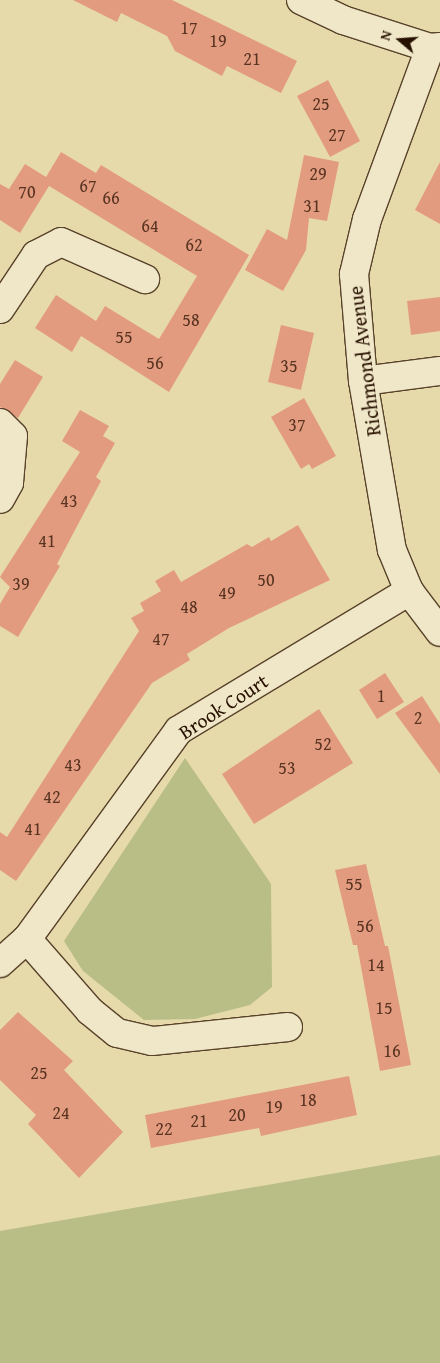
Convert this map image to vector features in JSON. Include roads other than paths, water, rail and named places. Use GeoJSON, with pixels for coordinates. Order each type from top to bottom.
{"type":"FeatureCollection","features":[{"type":"Feature","properties":{"kind":"street","name":"Richmond Avenue"},"geometry":{"type":"LineString","coordinates":[[301,0],[344,20],[435,48],[367,219],[354,274],[363,381],[392,550],[408,591],[440,632]]}},
{"type":"Feature","properties":{"kind":"street"},"geometry":{"type":"LineString","coordinates":[[0,309],[36,255],[61,242],[145,279]]}},
{"type":"Feature","properties":{"kind":"street"},"geometry":{"type":"LineString","coordinates":[[363,381],[440,371]]}},
{"type":"Feature","properties":{"kind":"street"},"geometry":{"type":"LineString","coordinates":[[0,423],[13,436],[9,483],[0,499]]}},
{"type":"Feature","properties":{"kind":"street","name":"Brook Court"},"geometry":{"type":"LineString","coordinates":[[0,963],[27,939],[179,730],[408,591]]}},
{"type":"Feature","properties":{"kind":"street"},"geometry":{"type":"LineString","coordinates":[[27,939],[90,1011],[117,1033],[152,1041],[288,1027]]}}]}
